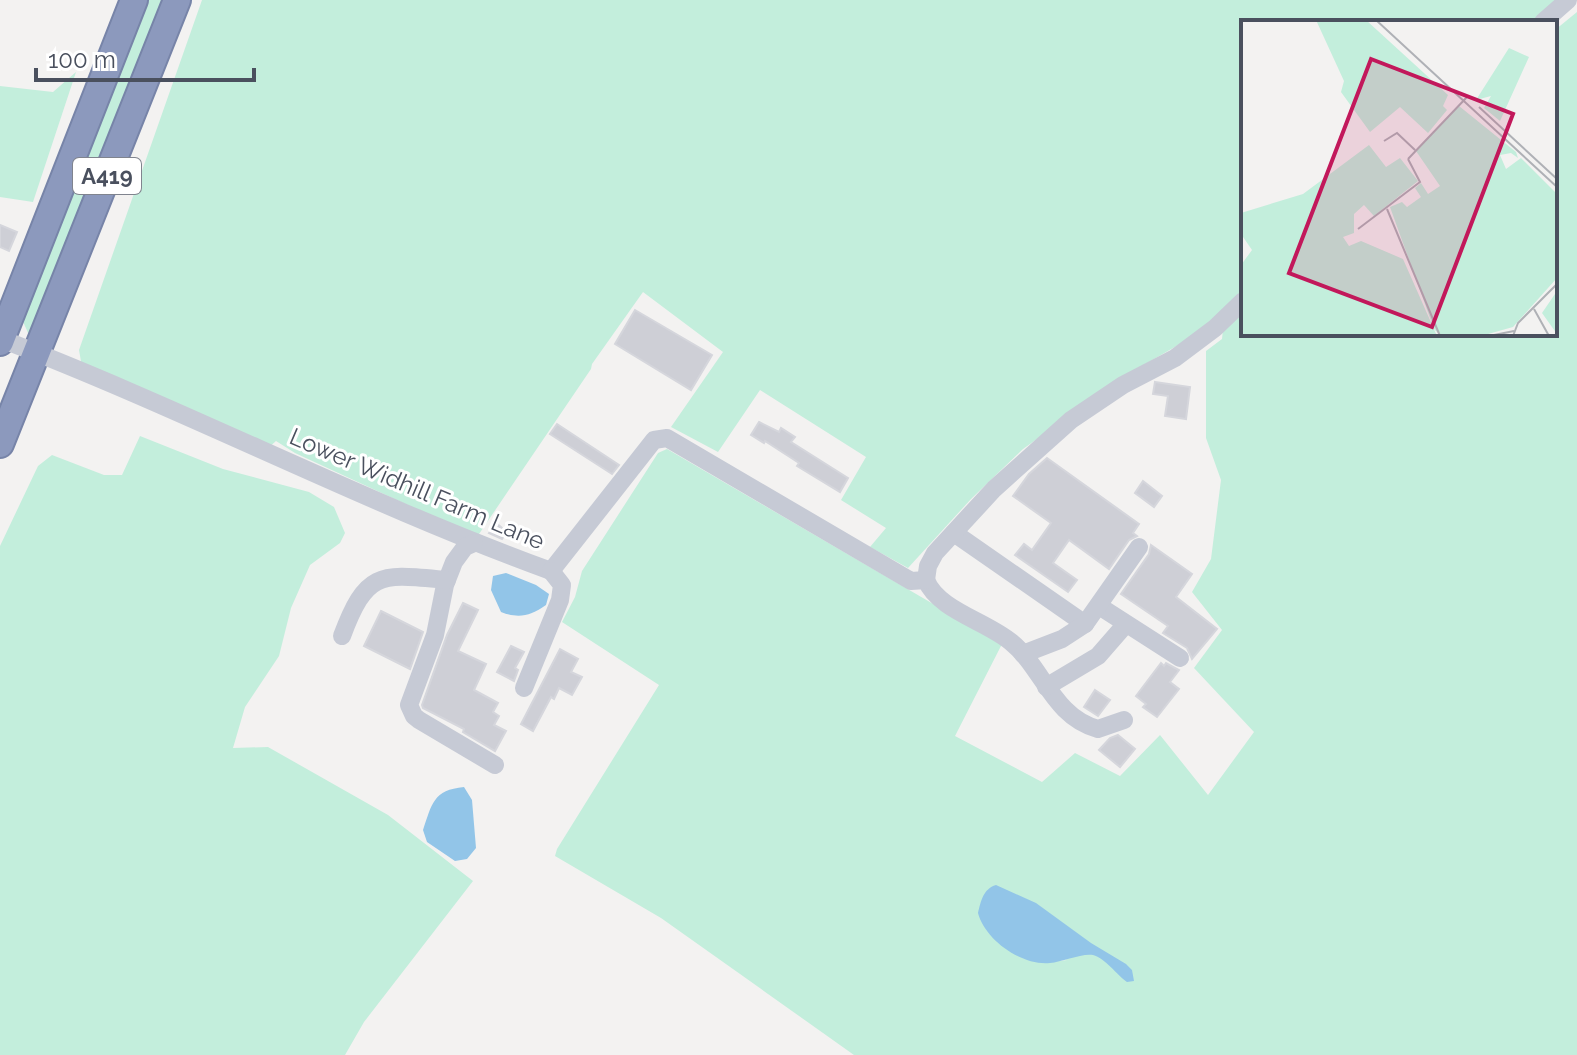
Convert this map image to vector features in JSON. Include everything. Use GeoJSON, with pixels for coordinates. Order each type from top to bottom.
{"type":"FeatureCollection","features":[{"type":"Feature","properties":{"kind":"highway","name":"A419"},"geometry":{"type":"LineString","coordinates":[[0,340],[134,0]]}},
{"type":"Feature","properties":{"kind":"highway","name":"A419"},"geometry":{"type":"LineString","coordinates":[[0,444],[177,0]]}},
{"type":"Feature","properties":{"kind":"lane"},"geometry":{"type":"LineString","coordinates":[[1545,20],[1568,0]]}},
{"type":"Feature","properties":{"kind":"lane"},"geometry":{"type":"LineString","coordinates":[[926,580],[928,566],[935,553],[1028,455],[1071,420],[1123,385],[1175,358],[1215,328],[1241,303]]}},
{"type":"Feature","properties":{"kind":"lane","name":"Lower Widhill Farm Lane"},"geometry":{"type":"LineString","coordinates":[[0,340],[284,458],[474,543],[551,571],[632,465],[660,437],[684,447],[911,581],[926,580],[937,598],[1001,635],[1023,654],[1068,713],[1091,727],[1104,728],[1124,720]]}},
{"type":"Feature","properties":{"kind":"lane"},"geometry":{"type":"LineString","coordinates":[[954,533],[1085,624]]}},
{"type":"Feature","properties":{"kind":"lane"},"geometry":{"type":"LineString","coordinates":[[474,543],[459,553],[447,580],[435,635],[409,705],[419,720],[495,765]]}},
{"type":"Feature","properties":{"kind":"lane"},"geometry":{"type":"LineString","coordinates":[[1023,654],[1062,639],[1085,624],[1139,547]]}},
{"type":"Feature","properties":{"kind":"lane"},"geometry":{"type":"LineString","coordinates":[[524,688],[560,600],[562,585],[551,571]]}},
{"type":"Feature","properties":{"kind":"lane"},"geometry":{"type":"LineString","coordinates":[[342,636],[360,595],[376,581],[398,577],[447,580]]}},
{"type":"Feature","properties":{"kind":"lane"},"geometry":{"type":"LineString","coordinates":[[1099,606],[1180,658]]}},
{"type":"Feature","properties":{"kind":"lane"},"geometry":{"type":"LineString","coordinates":[[1046,687],[1098,656],[1125,625]]}},
{"type":"Feature","properties":{"kind":"green space"},"geometry":{"type":"Polygon","coordinates":[[[145,0],[165,0],[33,335],[29,335],[20,315],[145,0]]]}},
{"type":"Feature","properties":{"kind":"green space"},"geometry":{"type":"Polygon","coordinates":[[[202,0],[1556,0],[1533,20],[1241,20],[1241,294],[1206,329],[1128,374],[1023,449],[971,499],[908,568],[870,547],[886,528],[841,500],[866,457],[760,390],[718,452],[671,427],[723,352],[643,292],[477,537],[295,453],[276,441],[266,450],[83,373],[79,350],[202,0]]]}},
{"type":"Feature","properties":{"kind":"green space"},"geometry":{"type":"Polygon","coordinates":[[[1577,12],[1577,1055],[854,1055],[661,918],[555,856],[659,685],[562,622],[575,597],[582,571],[658,453],[667,449],[1002,644],[955,736],[1042,782],[1075,753],[1120,776],[1160,735],[1208,795],[1254,732],[1194,668],[1222,630],[1192,592],[1211,559],[1221,480],[1206,438],[1206,351],[1222,339],[1223,329],[1241,311],[1241,336],[1557,336],[1557,28],[1577,12]],[[986,929],[1013,952],[1033,959],[1067,960],[986,929]]]}},
{"type":"Feature","properties":{"kind":"green space"},"geometry":{"type":"Polygon","coordinates":[[[76,72],[33,202],[0,197],[0,86],[53,92],[76,72]]]}},
{"type":"Feature","properties":{"kind":"green space"},"geometry":{"type":"Polygon","coordinates":[[[140,436],[223,469],[309,492],[334,507],[345,533],[340,543],[310,565],[291,608],[279,656],[245,707],[233,748],[268,747],[388,815],[473,881],[364,1022],[345,1055],[0,1055],[0,546],[38,466],[52,455],[104,475],[122,475],[140,436]]]}},
{"type":"Feature","properties":{"kind":"water"},"geometry":{"type":"Polygon","coordinates":[[[506,573],[549,594],[546,605],[524,615],[501,612],[491,590],[493,576],[506,573]]]}},
{"type":"Feature","properties":{"kind":"water"},"geometry":{"type":"Polygon","coordinates":[[[464,787],[472,800],[476,848],[467,859],[455,861],[427,842],[423,830],[435,800],[446,791],[464,787]]]}},
{"type":"Feature","properties":{"kind":"water"},"geometry":{"type":"Polygon","coordinates":[[[996,885],[1036,903],[1126,964],[1132,970],[1134,981],[1127,982],[1093,955],[1039,963],[1006,949],[988,933],[978,913],[985,892],[996,885]]]}},
{"type":"Feature","properties":{"kind":"building"},"geometry":{"type":"Polygon","coordinates":[[[0,225],[17,232],[9,251],[0,247],[0,225]]]}},
{"type":"Feature","properties":{"kind":"building"},"geometry":{"type":"Polygon","coordinates":[[[635,310],[712,355],[691,390],[615,344],[635,310]]]}},
{"type":"Feature","properties":{"kind":"building"},"geometry":{"type":"Polygon","coordinates":[[[1155,382],[1190,387],[1186,419],[1165,416],[1168,396],[1153,394],[1155,382]]]}},
{"type":"Feature","properties":{"kind":"building"},"geometry":{"type":"Polygon","coordinates":[[[759,422],[779,432],[781,428],[795,437],[791,442],[848,478],[840,492],[797,466],[799,463],[765,441],[751,435],[759,422]]]}},
{"type":"Feature","properties":{"kind":"building"},"geometry":{"type":"Polygon","coordinates":[[[557,424],[619,465],[612,474],[550,434],[557,424]]]}},
{"type":"Feature","properties":{"kind":"building"},"geometry":{"type":"Polygon","coordinates":[[[1047,458],[1139,524],[1133,533],[1137,536],[1129,540],[1109,569],[1069,540],[1053,563],[1077,580],[1068,592],[1015,555],[1024,544],[1032,550],[1051,523],[1013,496],[1029,474],[1047,458]]]}},
{"type":"Feature","properties":{"kind":"building"},"geometry":{"type":"Polygon","coordinates":[[[1143,481],[1162,496],[1154,507],[1135,493],[1143,481]]]}},
{"type":"Feature","properties":{"kind":"building"},"geometry":{"type":"Polygon","coordinates":[[[496,523],[507,532],[502,539],[489,533],[496,523]]]}},
{"type":"Feature","properties":{"kind":"building"},"geometry":{"type":"Polygon","coordinates":[[[1151,545],[1192,574],[1176,597],[1217,629],[1192,659],[1187,648],[1163,633],[1168,626],[1121,594],[1149,554],[1151,545]]]}},
{"type":"Feature","properties":{"kind":"building"},"geometry":{"type":"Polygon","coordinates":[[[463,603],[478,610],[458,651],[486,664],[474,690],[498,703],[493,712],[499,716],[494,725],[506,731],[495,751],[422,705],[447,635],[463,603]]]}},
{"type":"Feature","properties":{"kind":"building"},"geometry":{"type":"Polygon","coordinates":[[[381,611],[423,632],[410,669],[364,646],[381,611]]]}},
{"type":"Feature","properties":{"kind":"building"},"geometry":{"type":"Polygon","coordinates":[[[511,646],[524,652],[515,668],[518,670],[514,681],[497,672],[511,646]]]}},
{"type":"Feature","properties":{"kind":"building"},"geometry":{"type":"Polygon","coordinates":[[[560,649],[578,659],[571,672],[582,677],[572,695],[559,688],[533,731],[521,724],[560,649]]]}},
{"type":"Feature","properties":{"kind":"building"},"geometry":{"type":"Polygon","coordinates":[[[1161,663],[1179,670],[1170,682],[1179,689],[1157,717],[1143,707],[1146,704],[1136,696],[1161,663]]]}},
{"type":"Feature","properties":{"kind":"building"},"geometry":{"type":"Polygon","coordinates":[[[1095,690],[1110,700],[1098,716],[1084,707],[1095,690]]]}},
{"type":"Feature","properties":{"kind":"building"},"geometry":{"type":"Polygon","coordinates":[[[1118,735],[1135,749],[1120,767],[1099,750],[1110,738],[1118,735]]]}}]}
